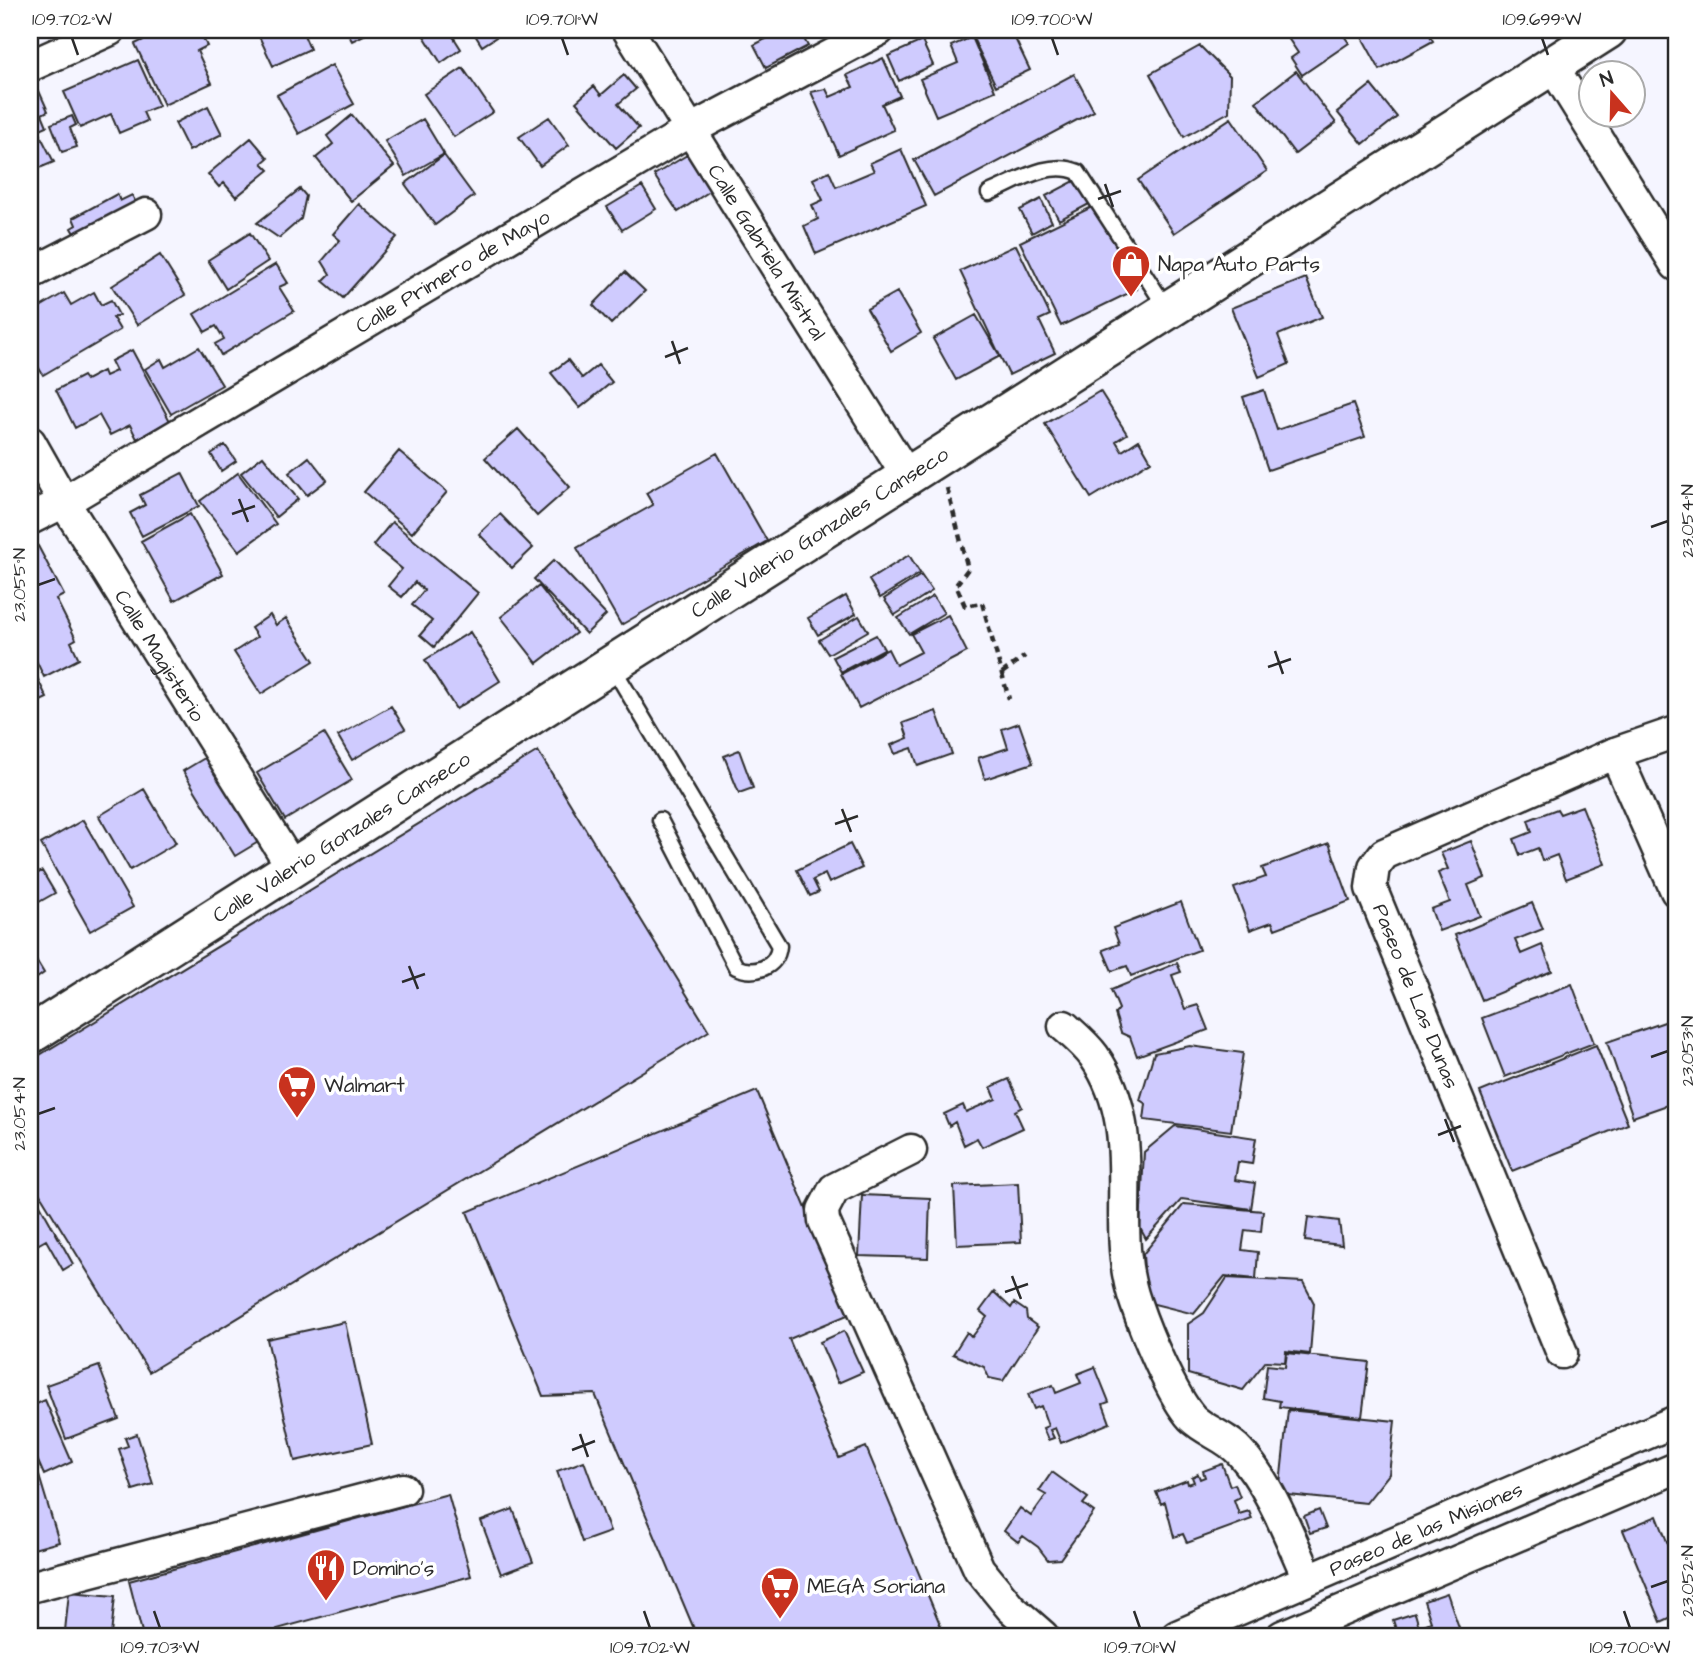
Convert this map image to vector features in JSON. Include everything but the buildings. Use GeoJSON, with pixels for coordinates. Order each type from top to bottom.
{"type":"FeatureCollection","features":[{"type":"Feature","properties":{"kind":"street"},"geometry":{"type":"LineString","coordinates":[[30,66],[110,30]]}},
{"type":"Feature","properties":{"kind":"street","name":"Calle Gabriela Mistral"},"geometry":{"type":"LineString","coordinates":[[628,30],[690,130],[921,467]]}},
{"type":"Feature","properties":{"kind":"street","name":"Calle Primero de Mayo"},"geometry":{"type":"LineString","coordinates":[[30,519],[64,502],[690,130],[879,30]]}},
{"type":"Feature","properties":{"kind":"street","name":"Calle Valerio Gonzales Canseco"},"geometry":{"type":"LineString","coordinates":[[30,1035],[1552,65],[1593,34]]}},
{"type":"Feature","properties":{"kind":"street"},"geometry":{"type":"LineString","coordinates":[[1552,65],[1676,265]]}},
{"type":"Feature","properties":{"kind":"street"},"geometry":{"type":"LineString","coordinates":[[30,274],[146,214]]}},
{"type":"Feature","properties":{"kind":"street","name":"Calle Magisterio"},"geometry":{"type":"LineString","coordinates":[[30,442],[64,502],[292,867]]}},
{"type":"Feature","properties":{"kind":"street","name":"Paseo de Las Dunas"},"geometry":{"type":"LineString","coordinates":[[1562,1353],[1371,888],[1374,867],[1384,854],[1615,753],[1676,733]]}},
{"type":"Feature","properties":{"kind":"street"},"geometry":{"type":"LineString","coordinates":[[1615,753],[1676,891]]}},
{"type":"Feature","properties":{"kind":"street"},"geometry":{"type":"LineString","coordinates":[[1064,1026],[1094,1055],[1113,1092],[1122,1127],[1125,1139],[1125,1258],[1135,1303],[1176,1394],[1193,1419],[1239,1451],[1256,1474],[1286,1527],[1308,1578]]}},
{"type":"Feature","properties":{"kind":"street"},"geometry":{"type":"LineString","coordinates":[[911,1150],[834,1189],[823,1210],[824,1221],[979,1569],[1011,1608],[1043,1636]]}},
{"type":"Feature","properties":{"kind":"street","name":"Paseo de las Misiones"},"geometry":{"type":"LineString","coordinates":[[1177,1636],[1676,1421]]}},
{"type":"Feature","properties":{"kind":"street","name":"Paseo de las Misiones"},"geometry":{"type":"LineString","coordinates":[[1282,1636],[1331,1627],[1676,1468]]}},
{"type":"Feature","properties":{"kind":"street"},"geometry":{"type":"LineString","coordinates":[[30,1587],[403,1489]]}},
{"type":"Feature","properties":{"kind":"lane"},"geometry":{"type":"LineString","coordinates":[[989,193],[1052,168],[1067,167],[1078,172],[1168,310]]}},
{"type":"Feature","properties":{"kind":"lane"},"geometry":{"type":"LineString","coordinates":[[611,664],[779,946],[776,956],[761,970],[748,973],[736,967],[660,820]]}},
{"type":"Feature","properties":{"kind":"path"},"geometry":{"type":"LineString","coordinates":[[921,467],[954,509],[968,569],[956,584],[965,606],[982,603],[1009,699]]}},
{"type":"Feature","properties":{"kind":"path"},"geometry":{"type":"LineString","coordinates":[[1002,673],[1025,656]]}},
{"type":"Feature","properties":{"kind":"place","name":"Napa Auto Parts"},"geometry":{"type":"Point","coordinates":[1131,298]}},
{"type":"Feature","properties":{"kind":"place","name":"Walmart"},"geometry":{"type":"Point","coordinates":[297,1119]}},
{"type":"Feature","properties":{"kind":"place","name":"Domino's"},"geometry":{"type":"Point","coordinates":[326,1602]}},
{"type":"Feature","properties":{"kind":"place","name":"MEGA Soriana"},"geometry":{"type":"Point","coordinates":[780,1620]}}]}
